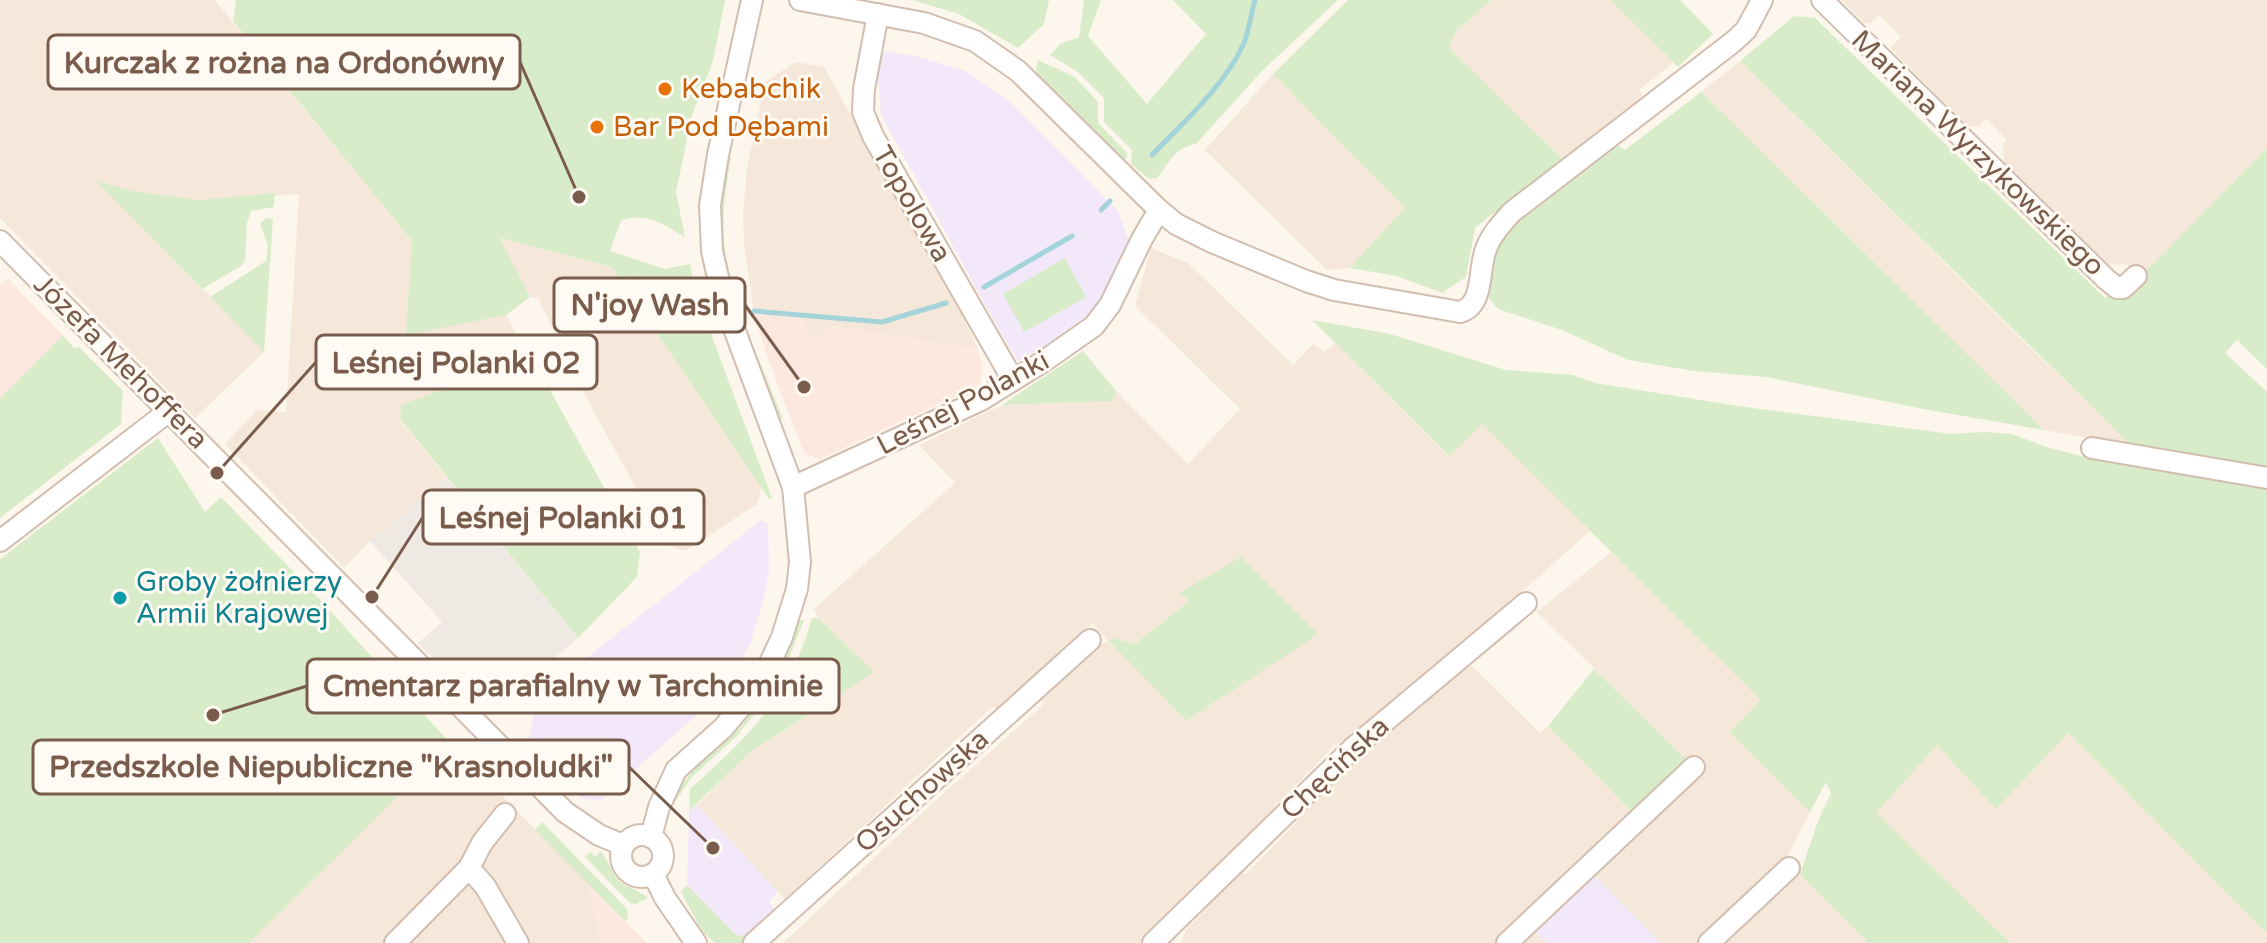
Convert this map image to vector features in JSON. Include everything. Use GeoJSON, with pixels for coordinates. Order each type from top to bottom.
{"type":"FeatureCollection","features":[{"type":"Feature","properties":{"kind":"street"},"geometry":{"type":"LineString","coordinates":[[651,837],[659,807],[676,770],[723,728],[760,684],[782,637],[797,589],[800,562],[793,487],[723,299],[709,227],[713,180],[752,0]]}},
{"type":"Feature","properties":{"kind":"street"},"geometry":{"type":"LineString","coordinates":[[800,0],[924,23],[975,41],[1002,58],[1159,210],[1176,224],[1212,242],[1334,290],[1460,312],[1467,310],[1475,301],[1486,249],[1512,212],[1733,42],[1746,30],[1762,0]]}},
{"type":"Feature","properties":{"kind":"street","name":"Mariana Wyrzykowskiego"},"geometry":{"type":"LineString","coordinates":[[1822,0],[2106,279],[2121,288],[2136,276]]}},
{"type":"Feature","properties":{"kind":"street","name":"Topolowa"},"geometry":{"type":"LineString","coordinates":[[878,14],[864,89],[863,112],[873,136],[1013,380]]}},
{"type":"Feature","properties":{"kind":"street","name":"Leśnej Polanki"},"geometry":{"type":"LineString","coordinates":[[793,487],[950,416],[1013,380],[1094,326],[1110,305],[1159,210]]}},
{"type":"Feature","properties":{"kind":"street","name":"Józefa Mehoffera"},"geometry":{"type":"LineString","coordinates":[[0,241],[565,812],[599,835],[623,845]]}},
{"type":"Feature","properties":{"kind":"street"},"geometry":{"type":"LineString","coordinates":[[0,541],[169,411]]}},
{"type":"Feature","properties":{"kind":"street"},"geometry":{"type":"LineString","coordinates":[[2092,448],[2267,478]]}},
{"type":"Feature","properties":{"kind":"street","name":"Chęcińska"},"geometry":{"type":"LineString","coordinates":[[1153,943],[1353,748],[1526,603]]}},
{"type":"Feature","properties":{"kind":"street","name":"Osuchowska"},"geometry":{"type":"LineString","coordinates":[[754,943],[1090,640]]}},
{"type":"Feature","properties":{"kind":"street"},"geometry":{"type":"LineString","coordinates":[[1507,943],[1694,767]]}},
{"type":"Feature","properties":{"kind":"street"},"geometry":{"type":"LineString","coordinates":[[395,943],[469,868],[482,843],[505,814]]}},
{"type":"Feature","properties":{"kind":"street"},"geometry":{"type":"LineString","coordinates":[[641,835],[651,837],[663,850],[660,868],[644,877],[627,872],[620,854],[623,845],[641,835]]}},
{"type":"Feature","properties":{"kind":"street"},"geometry":{"type":"LineString","coordinates":[[469,868],[485,886],[518,943]]}},
{"type":"Feature","properties":{"kind":"street"},"geometry":{"type":"LineString","coordinates":[[1709,943],[1789,868]]}},
{"type":"Feature","properties":{"kind":"street"},"geometry":{"type":"LineString","coordinates":[[653,874],[665,898],[696,943]]}},
{"type":"Feature","properties":{"kind":"shaded area"},"geometry":{"type":"Polygon","coordinates":[[[0,0],[215,0],[412,241],[407,334],[506,315],[531,356],[401,406],[400,420],[447,478],[370,541],[344,568],[225,444],[257,410],[286,412],[299,194],[200,200],[132,191],[97,181],[264,352],[195,418],[0,218],[0,0]]]}},
{"type":"Feature","properties":{"kind":"shaded area"},"geometry":{"type":"Polygon","coordinates":[[[1491,0],[1610,0],[1673,63],[1639,90],[1643,96],[1562,159],[1449,48],[1456,31],[1491,0]]]}},
{"type":"Feature","properties":{"kind":"shaded area"},"geometry":{"type":"Polygon","coordinates":[[[1841,0],[2265,0],[2267,148],[2139,278],[2126,264],[2107,265],[2004,162],[2003,144],[2007,140],[1986,119],[1979,126],[1967,126],[1892,50],[1891,47],[1901,37],[1879,15],[1870,23],[1864,23],[1841,0]]]}},
{"type":"Feature","properties":{"kind":"shaded area"},"geometry":{"type":"Polygon","coordinates":[[[882,51],[919,57],[965,71],[1008,100],[1118,211],[1128,239],[1132,242],[1102,304],[1086,322],[1018,361],[881,115],[878,79],[882,51]]]}},
{"type":"Feature","properties":{"kind":"shaded area"},"geometry":{"type":"Polygon","coordinates":[[[1740,61],[2132,446],[2044,430],[1989,377],[1701,92],[1740,61]]]}},
{"type":"Feature","properties":{"kind":"shaded area"},"geometry":{"type":"Polygon","coordinates":[[[796,62],[824,67],[958,307],[978,349],[833,326],[816,343],[754,313],[744,244],[747,168],[765,82],[796,62]]]}},
{"type":"Feature","properties":{"kind":"shaded area"},"geometry":{"type":"Polygon","coordinates":[[[1273,74],[1405,208],[1349,268],[1327,270],[1205,150],[1273,74]]]}},
{"type":"Feature","properties":{"kind":"shaded area"},"geometry":{"type":"Polygon","coordinates":[[[499,238],[612,267],[760,484],[757,504],[685,551],[668,546],[556,343],[557,336],[538,298],[530,297],[499,238]]]}},
{"type":"Feature","properties":{"kind":"shaded area"},"geometry":{"type":"Polygon","coordinates":[[[1151,248],[1188,263],[1293,365],[1313,344],[1324,352],[1335,343],[1448,456],[1482,423],[1590,531],[1342,743],[1336,744],[1141,943],[783,943],[1044,704],[1038,696],[1092,649],[1108,641],[1093,623],[996,709],[992,707],[785,899],[697,805],[752,751],[874,672],[818,618],[814,609],[955,483],[919,445],[1002,405],[1113,401],[1116,391],[1188,464],[1240,409],[1135,306],[1151,248]],[[1180,594],[1189,601],[1135,644],[1113,638],[1186,721],[1317,633],[1180,594]]]}},
{"type":"Feature","properties":{"kind":"shaded area"},"geometry":{"type":"Polygon","coordinates":[[[8,279],[63,335],[0,398],[0,285],[8,279]]]}},
{"type":"Feature","properties":{"kind":"shaded area"},"geometry":{"type":"Polygon","coordinates":[[[754,313],[802,318],[816,342],[832,326],[978,349],[983,368],[980,385],[820,459],[804,453],[754,313]]]}},
{"type":"Feature","properties":{"kind":"shaded area"},"geometry":{"type":"Polygon","coordinates":[[[447,478],[578,638],[506,698],[486,704],[454,679],[418,643],[442,622],[370,541],[447,478]]]}},
{"type":"Feature","properties":{"kind":"shaded area"},"geometry":{"type":"Polygon","coordinates":[[[761,520],[768,524],[769,572],[751,641],[727,688],[601,800],[583,799],[574,790],[566,792],[526,750],[541,694],[761,520]]]}},
{"type":"Feature","properties":{"kind":"shaded area"},"geometry":{"type":"Polygon","coordinates":[[[1611,552],[1762,700],[1729,732],[1810,812],[1786,859],[1696,943],[1522,943],[1702,775],[1537,612],[1611,552]]]}},
{"type":"Feature","properties":{"kind":"shaded area"},"geometry":{"type":"Polygon","coordinates":[[[1469,663],[1540,733],[1548,726],[1633,813],[1496,943],[1181,943],[1186,930],[1241,872],[1245,875],[1298,821],[1294,817],[1356,756],[1469,663]]]}},
{"type":"Feature","properties":{"kind":"shaded area"},"geometry":{"type":"Polygon","coordinates":[[[2068,733],[2267,933],[2267,943],[2010,943],[1875,813],[1937,745],[1996,808],[2068,733]]]}},
{"type":"Feature","properties":{"kind":"shaded area"},"geometry":{"type":"Polygon","coordinates":[[[451,744],[588,883],[601,943],[248,943],[451,744]]]}},
{"type":"Feature","properties":{"kind":"shaded area"},"geometry":{"type":"Polygon","coordinates":[[[697,805],[778,892],[769,901],[775,910],[749,936],[736,935],[687,885],[689,811],[697,805]]]}},
{"type":"Feature","properties":{"kind":"shaded area"},"geometry":{"type":"Polygon","coordinates":[[[1800,874],[1869,943],[1726,943],[1800,874]]]}},
{"type":"Feature","properties":{"kind":"shaded area"},"geometry":{"type":"Polygon","coordinates":[[[1595,876],[1661,943],[1547,943],[1535,932],[1595,876]]]}},
{"type":"Feature","properties":{"kind":"shaded area"},"geometry":{"type":"Polygon","coordinates":[[[588,883],[609,905],[647,943],[601,943],[588,883]]]}},
{"type":"Feature","properties":{"kind":"green space"},"geometry":{"type":"Polygon","coordinates":[[[236,0],[725,0],[713,61],[692,115],[676,192],[685,237],[654,221],[630,218],[621,221],[610,251],[665,269],[690,264],[694,288],[706,321],[700,324],[703,334],[710,331],[772,498],[769,499],[612,267],[500,238],[530,297],[506,315],[406,335],[412,241],[233,21],[236,0]]]}},
{"type":"Feature","properties":{"kind":"green space"},"geometry":{"type":"Polygon","coordinates":[[[912,0],[1049,0],[1044,24],[1018,48],[959,14],[912,0]]]}},
{"type":"Feature","properties":{"kind":"green space"},"geometry":{"type":"Polygon","coordinates":[[[1084,0],[1101,0],[1088,36],[1147,104],[1206,34],[1173,0],[1338,0],[1262,71],[1196,144],[1183,148],[1157,178],[1149,179],[1131,164],[1132,150],[1104,122],[1104,98],[1078,72],[1050,55],[1060,44],[1079,37],[1084,0]]]}},
{"type":"Feature","properties":{"kind":"green space"},"geometry":{"type":"Polygon","coordinates":[[[1348,0],[1491,0],[1456,31],[1449,48],[1562,159],[1475,228],[1466,277],[1442,293],[1397,276],[1349,268],[1405,208],[1273,74],[1348,0]]]}},
{"type":"Feature","properties":{"kind":"green space"},"geometry":{"type":"Polygon","coordinates":[[[1610,0],[1680,0],[1713,34],[1678,67],[1610,0]]]}},
{"type":"Feature","properties":{"kind":"green space"},"geometry":{"type":"Polygon","coordinates":[[[1794,16],[1815,18],[2105,298],[2108,294],[2133,291],[2139,278],[2267,148],[2267,369],[2237,340],[2225,353],[2267,392],[2267,470],[2132,446],[1740,61],[1794,16]]]}},
{"type":"Feature","properties":{"kind":"green space"},"geometry":{"type":"Polygon","coordinates":[[[1038,60],[1075,77],[1098,102],[1098,123],[1127,153],[1125,165],[1037,76],[1038,60]]]}},
{"type":"Feature","properties":{"kind":"green space"},"geometry":{"type":"Polygon","coordinates":[[[1701,92],[2044,430],[1766,377],[1694,371],[1628,360],[1562,330],[1498,309],[1489,299],[1491,269],[1497,251],[1518,221],[1617,145],[1625,150],[1701,92]]]}},
{"type":"Feature","properties":{"kind":"green space"},"geometry":{"type":"Polygon","coordinates":[[[729,156],[724,225],[729,270],[749,335],[783,419],[770,396],[746,332],[724,257],[719,206],[729,156]]]}},
{"type":"Feature","properties":{"kind":"green space"},"geometry":{"type":"Polygon","coordinates":[[[95,180],[132,191],[200,200],[275,193],[274,207],[251,211],[247,223],[245,261],[202,289],[95,180]]]}},
{"type":"Feature","properties":{"kind":"green space"},"geometry":{"type":"Polygon","coordinates":[[[266,218],[273,219],[264,352],[210,297],[266,261],[268,245],[260,224],[266,218]]]}},
{"type":"Feature","properties":{"kind":"green space"},"geometry":{"type":"Polygon","coordinates":[[[1065,258],[1086,297],[1024,332],[1003,294],[1065,258]]]}},
{"type":"Feature","properties":{"kind":"green space"},"geometry":{"type":"Polygon","coordinates":[[[1312,320],[1390,334],[1506,370],[1573,375],[1595,383],[1738,406],[1951,434],[2012,434],[2089,458],[2267,489],[2267,933],[2068,733],[1996,809],[1937,745],[1876,813],[2010,943],[1869,943],[1800,874],[1831,793],[1826,782],[1810,812],[1729,732],[1761,700],[1482,424],[1449,456],[1312,320]]]}},
{"type":"Feature","properties":{"kind":"green space"},"geometry":{"type":"Polygon","coordinates":[[[63,335],[123,391],[121,424],[0,518],[0,398],[63,335]]]}},
{"type":"Feature","properties":{"kind":"green space"},"geometry":{"type":"Polygon","coordinates":[[[1083,351],[1116,391],[1113,401],[1002,405],[1083,351]]]}},
{"type":"Feature","properties":{"kind":"green space"},"geometry":{"type":"Polygon","coordinates":[[[531,356],[640,552],[637,577],[578,638],[400,419],[401,405],[531,356]]]}},
{"type":"Feature","properties":{"kind":"green space"},"geometry":{"type":"Polygon","coordinates":[[[158,438],[205,512],[221,497],[313,592],[451,744],[249,943],[0,943],[0,559],[158,438]]]}},
{"type":"Feature","properties":{"kind":"green space"},"geometry":{"type":"Polygon","coordinates":[[[1241,557],[1318,634],[1186,721],[1109,641],[1113,638],[1135,644],[1189,601],[1180,593],[1241,557]]]}},
{"type":"Feature","properties":{"kind":"green space"},"geometry":{"type":"Polygon","coordinates":[[[812,618],[818,618],[874,672],[752,751],[689,811],[690,789],[749,733],[779,694],[812,618]]]}},
{"type":"Feature","properties":{"kind":"green space"},"geometry":{"type":"Polygon","coordinates":[[[800,620],[804,620],[785,668],[764,702],[737,736],[692,777],[673,805],[693,771],[742,725],[769,688],[800,620]]]}},
{"type":"Feature","properties":{"kind":"green space"},"geometry":{"type":"Polygon","coordinates":[[[1594,669],[1688,761],[1633,813],[1548,726],[1594,669]]]}},
{"type":"Feature","properties":{"kind":"green space"},"geometry":{"type":"Polygon","coordinates":[[[542,822],[627,909],[625,921],[535,830],[542,822]]]}},
{"type":"Feature","properties":{"kind":"green space"},"geometry":{"type":"Polygon","coordinates":[[[600,851],[618,880],[648,898],[636,904],[630,903],[585,857],[590,852],[596,857],[600,851]]]}},
{"type":"Feature","properties":{"kind":"green space"},"geometry":{"type":"Polygon","coordinates":[[[687,885],[736,935],[749,936],[742,943],[715,943],[702,931],[681,892],[687,885]]]}},
{"type":"Feature","properties":{"kind":"waterway"},"geometry":{"type":"LineString","coordinates":[[1152,155],[1203,102],[1236,58],[1244,43],[1255,0]]}},
{"type":"Feature","properties":{"kind":"waterway"},"geometry":{"type":"LineString","coordinates":[[1101,210],[1110,201]]}},
{"type":"Feature","properties":{"kind":"waterway"},"geometry":{"type":"LineString","coordinates":[[984,287],[1072,236]]}},
{"type":"Feature","properties":{"kind":"waterway"},"geometry":{"type":"LineString","coordinates":[[638,279],[685,286]]}},
{"type":"Feature","properties":{"kind":"waterway"},"geometry":{"type":"LineString","coordinates":[[754,311],[882,322],[946,303]]}},
{"type":"Feature","properties":{"kind":"place","name":"Kebabchik"},"geometry":{"type":"Point","coordinates":[665,89]}},
{"type":"Feature","properties":{"kind":"place","name":"Bar Pod Dębami"},"geometry":{"type":"Point","coordinates":[597,127]}},
{"type":"Feature","properties":{"kind":"place","name":"Kurczak z rożna na Ordonówny"},"geometry":{"type":"Point","coordinates":[579,197]}},
{"type":"Feature","properties":{"kind":"place","name":"N'joy Wash"},"geometry":{"type":"Point","coordinates":[804,387]}},
{"type":"Feature","properties":{"kind":"place","name":"Leśnej Polanki 02"},"geometry":{"type":"Point","coordinates":[217,473]}},
{"type":"Feature","properties":{"kind":"place","name":"Leśnej Polanki 01"},"geometry":{"type":"Point","coordinates":[372,597]}},
{"type":"Feature","properties":{"kind":"place","name":"Groby żołnierzy Armii Krajowej"},"geometry":{"type":"Point","coordinates":[120,598]}},
{"type":"Feature","properties":{"kind":"place","name":"Cmentarz parafialny w Tarchominie"},"geometry":{"type":"Point","coordinates":[213,715]}},
{"type":"Feature","properties":{"kind":"place","name":"Przedszkole Niepubliczne \"Krasnoludki\""},"geometry":{"type":"Point","coordinates":[713,848]}}]}
